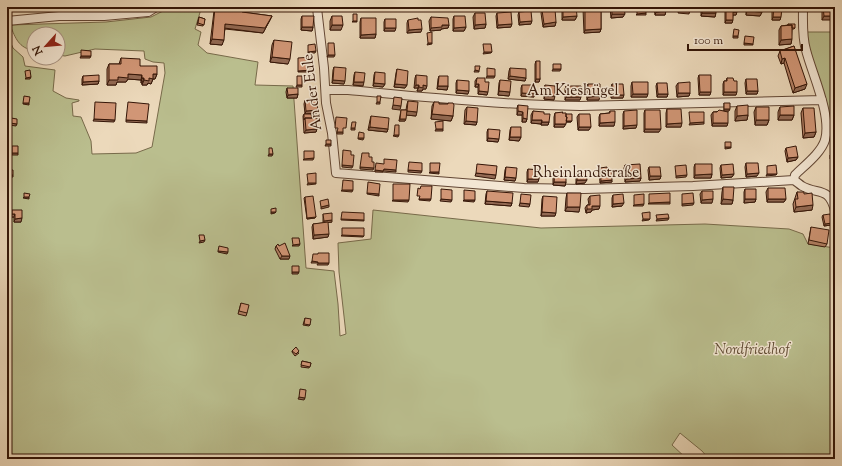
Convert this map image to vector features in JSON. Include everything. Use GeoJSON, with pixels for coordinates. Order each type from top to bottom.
{"type":"FeatureCollection","features":[{"type":"Feature","properties":{"kind":"street"},"geometry":{"type":"LineString","coordinates":[[7,21],[59,16],[104,16],[140,13],[148,12],[156,7]]}},
{"type":"Feature","properties":{"kind":"street"},"geometry":{"type":"LineString","coordinates":[[285,7],[412,7]]}},
{"type":"Feature","properties":{"kind":"street"},"geometry":{"type":"LineString","coordinates":[[803,7],[805,48],[822,100],[826,123],[825,139],[821,149],[796,175],[794,180],[803,186],[823,192],[830,199],[835,211]]}},
{"type":"Feature","properties":{"kind":"street","name":"An der Eule"},"geometry":{"type":"LineString","coordinates":[[317,8],[324,68],[326,103],[335,152],[336,173]]}},
{"type":"Feature","properties":{"kind":"street","name":"Am Kieshügel"},"geometry":{"type":"LineString","coordinates":[[326,90],[348,90],[512,104],[580,106],[822,100]]}},
{"type":"Feature","properties":{"kind":"street","name":"Rheinlandstraße"},"geometry":{"type":"LineString","coordinates":[[336,173],[524,188],[584,189],[693,186],[794,180]]}},
{"type":"Feature","properties":{"kind":"green space","name":"Nordfriedhof"},"geometry":{"type":"Polygon","coordinates":[[[171,7],[210,7],[201,9],[195,29],[201,32],[198,45],[207,53],[258,62],[255,85],[293,86],[306,268],[334,271],[340,336],[346,334],[339,272],[338,243],[371,239],[373,210],[541,228],[705,224],[789,229],[803,234],[808,244],[835,248],[835,459],[709,459],[702,451],[680,433],[672,445],[687,459],[7,459],[7,34],[13,48],[23,57],[25,66],[55,70],[53,91],[66,98],[79,100],[72,103],[73,116],[81,117],[91,141],[92,154],[136,153],[152,147],[165,73],[164,63],[153,62],[145,59],[144,51],[95,49],[66,56],[66,26],[26,26],[26,48],[18,42],[10,25],[106,22],[151,17],[171,7]]]}},
{"type":"Feature","properties":{"kind":"green space"},"geometry":{"type":"Polygon","coordinates":[[[807,32],[835,32],[835,123],[829,124],[808,46],[807,32]]]}},
{"type":"Feature","properties":{"kind":"building"},"geometry":{"type":"Polygon","coordinates":[[[215,7],[227,7],[227,9],[242,12],[272,16],[265,28],[225,24],[224,40],[212,39],[215,7]]]}},
{"type":"Feature","properties":{"kind":"building"},"geometry":{"type":"Polygon","coordinates":[[[563,7],[576,7],[577,16],[563,17],[563,7]]]}},
{"type":"Feature","properties":{"kind":"building"},"geometry":{"type":"Polygon","coordinates":[[[585,7],[601,7],[601,29],[585,30],[585,7]]]}},
{"type":"Feature","properties":{"kind":"building"},"geometry":{"type":"Polygon","coordinates":[[[612,7],[624,7],[625,14],[612,14],[612,7]]]}},
{"type":"Feature","properties":{"kind":"building"},"geometry":{"type":"Polygon","coordinates":[[[637,7],[646,7],[646,13],[637,14],[637,7]]]}},
{"type":"Feature","properties":{"kind":"building"},"geometry":{"type":"Polygon","coordinates":[[[656,7],[666,7],[666,11],[656,12],[656,7]]]}},
{"type":"Feature","properties":{"kind":"building"},"geometry":{"type":"Polygon","coordinates":[[[679,7],[690,7],[690,10],[679,10],[679,7]]]}},
{"type":"Feature","properties":{"kind":"building"},"geometry":{"type":"Polygon","coordinates":[[[702,7],[716,7],[716,13],[702,13],[702,7]]]}},
{"type":"Feature","properties":{"kind":"building"},"geometry":{"type":"Polygon","coordinates":[[[726,7],[737,7],[737,12],[733,12],[733,20],[726,20],[726,7]]]}},
{"type":"Feature","properties":{"kind":"building"},"geometry":{"type":"Polygon","coordinates":[[[748,7],[762,7],[762,12],[747,11],[748,7]]]}},
{"type":"Feature","properties":{"kind":"building"},"geometry":{"type":"Polygon","coordinates":[[[774,7],[782,7],[781,17],[773,17],[774,7]]]}},
{"type":"Feature","properties":{"kind":"building"},"geometry":{"type":"Polygon","coordinates":[[[823,7],[835,7],[835,16],[824,16],[823,7]]]}},
{"type":"Feature","properties":{"kind":"building"},"geometry":{"type":"Polygon","coordinates":[[[555,9],[556,22],[544,24],[542,10],[555,9]]]}},
{"type":"Feature","properties":{"kind":"building"},"geometry":{"type":"Polygon","coordinates":[[[531,11],[532,21],[520,22],[519,12],[531,11]]]}},
{"type":"Feature","properties":{"kind":"building"},"geometry":{"type":"Polygon","coordinates":[[[511,12],[512,24],[498,25],[497,13],[511,12]]]}},
{"type":"Feature","properties":{"kind":"building"},"geometry":{"type":"Polygon","coordinates":[[[475,13],[485,13],[486,24],[475,25],[475,13]]]}},
{"type":"Feature","properties":{"kind":"building"},"geometry":{"type":"Polygon","coordinates":[[[353,14],[357,14],[357,21],[353,21],[353,14]]]}},
{"type":"Feature","properties":{"kind":"building"},"geometry":{"type":"Polygon","coordinates":[[[302,16],[314,16],[313,27],[302,27],[302,16]]]}},
{"type":"Feature","properties":{"kind":"building"},"geometry":{"type":"Polygon","coordinates":[[[332,16],[342,16],[343,25],[332,25],[332,16]]]}},
{"type":"Feature","properties":{"kind":"building"},"geometry":{"type":"Polygon","coordinates":[[[454,16],[465,16],[466,27],[454,28],[454,16]]]}},
{"type":"Feature","properties":{"kind":"building"},"geometry":{"type":"Polygon","coordinates":[[[199,17],[205,19],[204,25],[198,23],[199,17]]]}},
{"type":"Feature","properties":{"kind":"building"},"geometry":{"type":"Polygon","coordinates":[[[431,17],[448,18],[449,25],[431,28],[431,17]]]}},
{"type":"Feature","properties":{"kind":"building"},"geometry":{"type":"Polygon","coordinates":[[[361,18],[376,18],[376,34],[361,35],[361,18]]]}},
{"type":"Feature","properties":{"kind":"building"},"geometry":{"type":"Polygon","coordinates":[[[418,18],[418,20],[421,20],[422,29],[409,30],[408,20],[418,18]]]}},
{"type":"Feature","properties":{"kind":"building"},"geometry":{"type":"Polygon","coordinates":[[[385,19],[396,19],[396,28],[385,28],[385,19]]]}},
{"type":"Feature","properties":{"kind":"building"},"geometry":{"type":"Polygon","coordinates":[[[788,24],[795,24],[795,28],[792,28],[792,25],[788,24]]]}},
{"type":"Feature","properties":{"kind":"building"},"geometry":{"type":"Polygon","coordinates":[[[792,25],[792,39],[781,40],[781,26],[792,25]]]}},
{"type":"Feature","properties":{"kind":"building"},"geometry":{"type":"Polygon","coordinates":[[[734,29],[739,30],[738,36],[733,36],[734,29]]]}},
{"type":"Feature","properties":{"kind":"building"},"geometry":{"type":"Polygon","coordinates":[[[432,32],[432,43],[428,43],[427,33],[432,32]]]}},
{"type":"Feature","properties":{"kind":"building"},"geometry":{"type":"Polygon","coordinates":[[[745,36],[754,37],[753,44],[744,43],[745,36]]]}},
{"type":"Feature","properties":{"kind":"building"},"geometry":{"type":"Polygon","coordinates":[[[274,40],[292,42],[290,59],[272,57],[274,40]]]}},
{"type":"Feature","properties":{"kind":"building"},"geometry":{"type":"Polygon","coordinates":[[[328,43],[334,43],[335,55],[328,55],[328,43]]]}},
{"type":"Feature","properties":{"kind":"building"},"geometry":{"type":"Polygon","coordinates":[[[315,44],[316,51],[308,52],[308,45],[315,44]]]}},
{"type":"Feature","properties":{"kind":"building"},"geometry":{"type":"Polygon","coordinates":[[[483,44],[491,44],[492,52],[484,52],[483,44]]]}},
{"type":"Feature","properties":{"kind":"building"},"geometry":{"type":"Polygon","coordinates":[[[794,46],[807,84],[795,88],[785,58],[782,59],[780,51],[794,46]]]}},
{"type":"Feature","properties":{"kind":"building"},"geometry":{"type":"Polygon","coordinates":[[[81,50],[91,51],[91,56],[81,56],[81,50]]]}},
{"type":"Feature","properties":{"kind":"building"},"geometry":{"type":"Polygon","coordinates":[[[312,57],[313,70],[298,71],[298,58],[312,57]]]}},
{"type":"Feature","properties":{"kind":"building"},"geometry":{"type":"Polygon","coordinates":[[[121,58],[140,59],[140,66],[157,66],[157,74],[153,74],[153,79],[149,78],[149,81],[144,80],[142,75],[128,74],[128,78],[118,77],[118,80],[109,80],[109,64],[121,64],[121,58]]]}},
{"type":"Feature","properties":{"kind":"building"},"geometry":{"type":"Polygon","coordinates":[[[536,61],[540,61],[540,79],[536,79],[536,61]]]}},
{"type":"Feature","properties":{"kind":"building"},"geometry":{"type":"Polygon","coordinates":[[[553,64],[561,64],[561,69],[553,69],[553,64]]]}},
{"type":"Feature","properties":{"kind":"building"},"geometry":{"type":"Polygon","coordinates":[[[475,66],[480,66],[479,71],[475,70],[475,66]]]}},
{"type":"Feature","properties":{"kind":"building"},"geometry":{"type":"Polygon","coordinates":[[[334,67],[346,68],[345,81],[333,80],[334,67]]]}},
{"type":"Feature","properties":{"kind":"building"},"geometry":{"type":"Polygon","coordinates":[[[487,68],[495,69],[495,76],[487,76],[487,68]]]}},
{"type":"Feature","properties":{"kind":"building"},"geometry":{"type":"Polygon","coordinates":[[[510,68],[526,69],[526,78],[510,76],[510,68]]]}},
{"type":"Feature","properties":{"kind":"building"},"geometry":{"type":"Polygon","coordinates":[[[397,69],[408,71],[407,85],[395,84],[397,69]]]}},
{"type":"Feature","properties":{"kind":"building"},"geometry":{"type":"Polygon","coordinates":[[[30,70],[31,77],[26,78],[25,71],[30,70]]]}},
{"type":"Feature","properties":{"kind":"building"},"geometry":{"type":"Polygon","coordinates":[[[355,72],[365,73],[364,82],[354,82],[355,72]]]}},
{"type":"Feature","properties":{"kind":"building"},"geometry":{"type":"Polygon","coordinates":[[[375,72],[385,73],[385,84],[374,83],[375,72]]]}},
{"type":"Feature","properties":{"kind":"building"},"geometry":{"type":"Polygon","coordinates":[[[99,75],[99,81],[83,82],[83,76],[99,75]]]}},
{"type":"Feature","properties":{"kind":"building"},"geometry":{"type":"Polygon","coordinates":[[[416,75],[427,76],[427,86],[423,85],[423,88],[416,85],[416,75]]]}},
{"type":"Feature","properties":{"kind":"building"},"geometry":{"type":"Polygon","coordinates":[[[699,75],[711,75],[711,92],[700,92],[699,75]]]}},
{"type":"Feature","properties":{"kind":"building"},"geometry":{"type":"Polygon","coordinates":[[[297,76],[302,76],[302,85],[297,85],[297,76]]]}},
{"type":"Feature","properties":{"kind":"building"},"geometry":{"type":"Polygon","coordinates":[[[439,76],[448,76],[448,86],[438,86],[439,76]]]}},
{"type":"Feature","properties":{"kind":"building"},"geometry":{"type":"Polygon","coordinates":[[[477,78],[485,78],[485,82],[489,82],[488,92],[479,91],[479,84],[476,84],[477,78]]]}},
{"type":"Feature","properties":{"kind":"building"},"geometry":{"type":"Polygon","coordinates":[[[727,78],[733,78],[734,81],[737,81],[737,92],[724,92],[724,81],[727,81],[727,78]]]}},
{"type":"Feature","properties":{"kind":"building"},"geometry":{"type":"Polygon","coordinates":[[[746,79],[757,79],[758,91],[747,91],[746,79]]]}},
{"type":"Feature","properties":{"kind":"building"},"geometry":{"type":"Polygon","coordinates":[[[457,80],[469,81],[469,91],[457,90],[457,80]]]}},
{"type":"Feature","properties":{"kind":"building"},"geometry":{"type":"Polygon","coordinates":[[[500,80],[511,81],[510,92],[499,91],[500,80]]]}},
{"type":"Feature","properties":{"kind":"building"},"geometry":{"type":"Polygon","coordinates":[[[632,82],[648,82],[648,94],[633,94],[632,82]]]}},
{"type":"Feature","properties":{"kind":"building"},"geometry":{"type":"Polygon","coordinates":[[[690,82],[690,93],[678,93],[678,83],[690,82]]]}},
{"type":"Feature","properties":{"kind":"building"},"geometry":{"type":"Polygon","coordinates":[[[657,83],[667,83],[668,94],[658,94],[657,83]]]}},
{"type":"Feature","properties":{"kind":"building"},"geometry":{"type":"Polygon","coordinates":[[[588,84],[600,84],[600,96],[588,97],[588,84]]]}},
{"type":"Feature","properties":{"kind":"building"},"geometry":{"type":"Polygon","coordinates":[[[612,84],[623,84],[624,95],[613,95],[612,84]]]}},
{"type":"Feature","properties":{"kind":"building"},"geometry":{"type":"Polygon","coordinates":[[[522,85],[535,85],[535,94],[522,93],[522,85]]]}},
{"type":"Feature","properties":{"kind":"building"},"geometry":{"type":"Polygon","coordinates":[[[545,85],[555,86],[555,96],[545,96],[545,85]]]}},
{"type":"Feature","properties":{"kind":"building"},"geometry":{"type":"Polygon","coordinates":[[[566,86],[581,86],[581,97],[566,97],[566,86]]]}},
{"type":"Feature","properties":{"kind":"building"},"geometry":{"type":"Polygon","coordinates":[[[287,88],[298,88],[298,94],[288,95],[287,88]]]}},
{"type":"Feature","properties":{"kind":"building"},"geometry":{"type":"Polygon","coordinates":[[[24,96],[30,97],[29,103],[23,103],[24,96]]]}},
{"type":"Feature","properties":{"kind":"building"},"geometry":{"type":"Polygon","coordinates":[[[377,96],[381,96],[380,102],[377,102],[377,96]]]}},
{"type":"Feature","properties":{"kind":"building"},"geometry":{"type":"Polygon","coordinates":[[[394,97],[402,98],[401,106],[393,105],[394,97]]]}},
{"type":"Feature","properties":{"kind":"building"},"geometry":{"type":"Polygon","coordinates":[[[316,98],[318,110],[306,111],[305,100],[316,98]]]}},
{"type":"Feature","properties":{"kind":"building"},"geometry":{"type":"Polygon","coordinates":[[[408,101],[418,102],[417,112],[407,111],[408,101]]]}},
{"type":"Feature","properties":{"kind":"building"},"geometry":{"type":"Polygon","coordinates":[[[95,102],[116,103],[115,120],[94,119],[95,102]]]}},
{"type":"Feature","properties":{"kind":"building"},"geometry":{"type":"Polygon","coordinates":[[[128,102],[149,104],[147,121],[126,120],[128,102]]]}},
{"type":"Feature","properties":{"kind":"building"},"geometry":{"type":"Polygon","coordinates":[[[434,102],[439,102],[439,104],[453,103],[453,116],[432,114],[434,102]]]}},
{"type":"Feature","properties":{"kind":"building"},"geometry":{"type":"Polygon","coordinates":[[[724,103],[730,103],[730,109],[724,109],[724,103]]]}},
{"type":"Feature","properties":{"kind":"building"},"geometry":{"type":"Polygon","coordinates":[[[518,105],[528,106],[527,119],[523,118],[523,112],[518,111],[518,105]]]}},
{"type":"Feature","properties":{"kind":"building"},"geometry":{"type":"Polygon","coordinates":[[[748,105],[748,115],[737,116],[737,106],[748,105]]]}},
{"type":"Feature","properties":{"kind":"building"},"geometry":{"type":"Polygon","coordinates":[[[794,106],[794,115],[780,115],[780,107],[794,106]]]}},
{"type":"Feature","properties":{"kind":"building"},"geometry":{"type":"Polygon","coordinates":[[[467,107],[478,108],[477,122],[466,121],[467,107]]]}},
{"type":"Feature","properties":{"kind":"building"},"geometry":{"type":"Polygon","coordinates":[[[756,107],[769,107],[769,120],[756,120],[756,107]]]}},
{"type":"Feature","properties":{"kind":"building"},"geometry":{"type":"Polygon","coordinates":[[[803,108],[814,108],[816,132],[805,133],[803,108]]]}},
{"type":"Feature","properties":{"kind":"building"},"geometry":{"type":"Polygon","coordinates":[[[667,109],[681,109],[682,123],[667,124],[667,109]]]}},
{"type":"Feature","properties":{"kind":"building"},"geometry":{"type":"Polygon","coordinates":[[[401,110],[407,110],[406,119],[400,119],[401,110]]]}},
{"type":"Feature","properties":{"kind":"building"},"geometry":{"type":"Polygon","coordinates":[[[637,110],[637,125],[624,126],[624,111],[637,110]]]}},
{"type":"Feature","properties":{"kind":"building"},"geometry":{"type":"Polygon","coordinates":[[[645,110],[660,110],[661,129],[645,129],[645,110]]]}},
{"type":"Feature","properties":{"kind":"building"},"geometry":{"type":"Polygon","coordinates":[[[719,110],[728,112],[728,123],[713,123],[713,112],[717,112],[719,110]]]}},
{"type":"Feature","properties":{"kind":"building"},"geometry":{"type":"Polygon","coordinates":[[[533,111],[550,114],[549,122],[532,120],[533,111]]]}},
{"type":"Feature","properties":{"kind":"building"},"geometry":{"type":"Polygon","coordinates":[[[610,111],[615,111],[615,122],[600,123],[600,114],[610,113],[610,111]]]}},
{"type":"Feature","properties":{"kind":"building"},"geometry":{"type":"Polygon","coordinates":[[[563,112],[562,113],[566,113],[567,117],[566,124],[555,124],[555,113],[563,112]]]}},
{"type":"Feature","properties":{"kind":"building"},"geometry":{"type":"Polygon","coordinates":[[[689,112],[704,112],[704,122],[690,123],[689,112]]]}},
{"type":"Feature","properties":{"kind":"building"},"geometry":{"type":"Polygon","coordinates":[[[304,114],[311,114],[312,118],[305,118],[304,120],[304,114]]]}},
{"type":"Feature","properties":{"kind":"building"},"geometry":{"type":"Polygon","coordinates":[[[566,114],[572,114],[572,121],[566,121],[566,114]]]}},
{"type":"Feature","properties":{"kind":"building"},"geometry":{"type":"Polygon","coordinates":[[[579,114],[590,114],[591,127],[579,127],[579,114]]]}},
{"type":"Feature","properties":{"kind":"building"},"geometry":{"type":"Polygon","coordinates":[[[371,116],[389,118],[388,129],[370,127],[371,116]]]}},
{"type":"Feature","properties":{"kind":"building"},"geometry":{"type":"Polygon","coordinates":[[[336,117],[347,118],[346,128],[343,128],[343,132],[337,132],[338,128],[335,128],[336,117]]]}},
{"type":"Feature","properties":{"kind":"building"},"geometry":{"type":"Polygon","coordinates":[[[11,118],[17,119],[17,124],[10,123],[11,118]]]}},
{"type":"Feature","properties":{"kind":"building"},"geometry":{"type":"Polygon","coordinates":[[[305,118],[317,118],[317,129],[306,130],[305,118]]]}},
{"type":"Feature","properties":{"kind":"building"},"geometry":{"type":"Polygon","coordinates":[[[443,121],[443,129],[436,129],[435,122],[443,121]]]}},
{"type":"Feature","properties":{"kind":"building"},"geometry":{"type":"Polygon","coordinates":[[[352,122],[356,122],[355,128],[351,128],[352,122]]]}},
{"type":"Feature","properties":{"kind":"building"},"geometry":{"type":"Polygon","coordinates":[[[395,125],[399,125],[399,135],[394,135],[395,125]]]}},
{"type":"Feature","properties":{"kind":"building"},"geometry":{"type":"Polygon","coordinates":[[[511,127],[521,127],[521,137],[510,137],[511,127]]]}},
{"type":"Feature","properties":{"kind":"building"},"geometry":{"type":"Polygon","coordinates":[[[488,129],[500,130],[499,139],[488,138],[488,129]]]}},
{"type":"Feature","properties":{"kind":"building"},"geometry":{"type":"Polygon","coordinates":[[[359,132],[364,133],[364,138],[358,138],[359,132]]]}},
{"type":"Feature","properties":{"kind":"building"},"geometry":{"type":"Polygon","coordinates":[[[326,140],[331,140],[331,144],[326,144],[326,140]]]}},
{"type":"Feature","properties":{"kind":"building"},"geometry":{"type":"Polygon","coordinates":[[[725,142],[731,142],[731,147],[725,147],[725,142]]]}},
{"type":"Feature","properties":{"kind":"building"},"geometry":{"type":"Polygon","coordinates":[[[835,143],[835,151],[832,152],[831,144],[835,143]]]}},
{"type":"Feature","properties":{"kind":"building"},"geometry":{"type":"Polygon","coordinates":[[[12,146],[18,146],[18,153],[12,153],[12,146]]]}},
{"type":"Feature","properties":{"kind":"building"},"geometry":{"type":"Polygon","coordinates":[[[796,146],[798,157],[788,158],[786,148],[796,146]]]}},
{"type":"Feature","properties":{"kind":"building"},"geometry":{"type":"Polygon","coordinates":[[[269,148],[272,148],[273,154],[269,154],[269,148]]]}},
{"type":"Feature","properties":{"kind":"building"},"geometry":{"type":"Polygon","coordinates":[[[343,150],[351,151],[351,155],[354,155],[353,166],[342,165],[343,150]]]}},
{"type":"Feature","properties":{"kind":"building"},"geometry":{"type":"Polygon","coordinates":[[[304,151],[314,151],[314,158],[304,159],[304,151]]]}},
{"type":"Feature","properties":{"kind":"building"},"geometry":{"type":"Polygon","coordinates":[[[362,153],[369,153],[369,157],[372,157],[372,162],[374,162],[374,168],[360,167],[362,153]]]}},
{"type":"Feature","properties":{"kind":"building"},"geometry":{"type":"Polygon","coordinates":[[[833,154],[834,158],[830,159],[830,155],[833,154]]]}},
{"type":"Feature","properties":{"kind":"building"},"geometry":{"type":"Polygon","coordinates":[[[384,159],[397,160],[396,170],[375,170],[376,163],[384,164],[384,159]]]}},
{"type":"Feature","properties":{"kind":"building"},"geometry":{"type":"Polygon","coordinates":[[[409,162],[422,163],[422,171],[408,170],[409,162]]]}},
{"type":"Feature","properties":{"kind":"building"},"geometry":{"type":"Polygon","coordinates":[[[430,163],[440,163],[439,172],[430,172],[430,163]]]}},
{"type":"Feature","properties":{"kind":"building"},"geometry":{"type":"Polygon","coordinates":[[[746,163],[758,163],[759,173],[747,174],[746,163]]]}},
{"type":"Feature","properties":{"kind":"building"},"geometry":{"type":"Polygon","coordinates":[[[477,164],[497,166],[496,175],[476,173],[477,164]]]}},
{"type":"Feature","properties":{"kind":"building"},"geometry":{"type":"Polygon","coordinates":[[[640,164],[641,178],[626,179],[625,165],[640,164]]]}},
{"type":"Feature","properties":{"kind":"building"},"geometry":{"type":"Polygon","coordinates":[[[695,164],[712,164],[712,174],[695,175],[695,164]]]}},
{"type":"Feature","properties":{"kind":"building"},"geometry":{"type":"Polygon","coordinates":[[[733,164],[734,174],[722,175],[721,165],[733,164]]]}},
{"type":"Feature","properties":{"kind":"building"},"geometry":{"type":"Polygon","coordinates":[[[686,165],[687,175],[676,176],[675,166],[686,165]]]}},
{"type":"Feature","properties":{"kind":"building"},"geometry":{"type":"Polygon","coordinates":[[[776,165],[777,174],[767,174],[767,166],[776,165]]]}},
{"type":"Feature","properties":{"kind":"building"},"geometry":{"type":"Polygon","coordinates":[[[506,167],[517,168],[516,178],[505,177],[506,167]]]}},
{"type":"Feature","properties":{"kind":"building"},"geometry":{"type":"Polygon","coordinates":[[[607,167],[608,171],[612,171],[612,180],[601,181],[600,168],[607,167]]]}},
{"type":"Feature","properties":{"kind":"building"},"geometry":{"type":"Polygon","coordinates":[[[649,167],[660,167],[661,176],[650,176],[649,167]]]}},
{"type":"Feature","properties":{"kind":"building"},"geometry":{"type":"Polygon","coordinates":[[[528,169],[540,170],[539,179],[528,179],[528,169]]]}},
{"type":"Feature","properties":{"kind":"building"},"geometry":{"type":"Polygon","coordinates":[[[7,170],[13,170],[13,175],[7,175],[7,170]]]}},
{"type":"Feature","properties":{"kind":"building"},"geometry":{"type":"Polygon","coordinates":[[[577,172],[586,172],[587,180],[577,180],[577,172]]]}},
{"type":"Feature","properties":{"kind":"building"},"geometry":{"type":"Polygon","coordinates":[[[316,173],[316,183],[308,183],[307,174],[316,173]]]}},
{"type":"Feature","properties":{"kind":"building"},"geometry":{"type":"Polygon","coordinates":[[[555,173],[566,173],[566,182],[554,182],[555,173]]]}},
{"type":"Feature","properties":{"kind":"building"},"geometry":{"type":"Polygon","coordinates":[[[343,180],[353,181],[353,190],[342,190],[343,180]]]}},
{"type":"Feature","properties":{"kind":"building"},"geometry":{"type":"Polygon","coordinates":[[[368,182],[380,184],[379,194],[367,193],[368,182]]]}},
{"type":"Feature","properties":{"kind":"building"},"geometry":{"type":"Polygon","coordinates":[[[393,184],[410,184],[409,200],[393,200],[393,184]]]}},
{"type":"Feature","properties":{"kind":"building"},"geometry":{"type":"Polygon","coordinates":[[[421,186],[432,186],[431,199],[419,199],[420,196],[417,196],[418,188],[420,189],[421,186]]]}},
{"type":"Feature","properties":{"kind":"building"},"geometry":{"type":"Polygon","coordinates":[[[723,187],[734,187],[733,200],[723,199],[723,187]]]}},
{"type":"Feature","properties":{"kind":"building"},"geometry":{"type":"Polygon","coordinates":[[[768,188],[785,188],[786,199],[768,199],[768,188]]]}},
{"type":"Feature","properties":{"kind":"building"},"geometry":{"type":"Polygon","coordinates":[[[441,189],[452,190],[452,200],[441,199],[441,189]]]}},
{"type":"Feature","properties":{"kind":"building"},"geometry":{"type":"Polygon","coordinates":[[[745,189],[756,189],[756,199],[745,199],[745,189]]]}},
{"type":"Feature","properties":{"kind":"building"},"geometry":{"type":"Polygon","coordinates":[[[464,190],[475,191],[475,200],[464,200],[464,190]]]}},
{"type":"Feature","properties":{"kind":"building"},"geometry":{"type":"Polygon","coordinates":[[[487,191],[513,193],[512,203],[486,201],[487,191]]]}},
{"type":"Feature","properties":{"kind":"building"},"geometry":{"type":"Polygon","coordinates":[[[702,191],[713,191],[713,199],[702,200],[702,191]]]}},
{"type":"Feature","properties":{"kind":"building"},"geometry":{"type":"Polygon","coordinates":[[[797,192],[804,192],[804,194],[812,193],[813,205],[796,207],[795,199],[798,199],[797,192]]]}},
{"type":"Feature","properties":{"kind":"building"},"geometry":{"type":"Polygon","coordinates":[[[24,193],[30,194],[29,197],[24,197],[24,193]]]}},
{"type":"Feature","properties":{"kind":"building"},"geometry":{"type":"Polygon","coordinates":[[[567,193],[581,193],[580,207],[567,207],[567,193]]]}},
{"type":"Feature","properties":{"kind":"building"},"geometry":{"type":"Polygon","coordinates":[[[670,193],[670,202],[649,203],[649,194],[670,193]]]}},
{"type":"Feature","properties":{"kind":"building"},"geometry":{"type":"Polygon","coordinates":[[[693,193],[694,203],[682,204],[682,194],[693,193]]]}},
{"type":"Feature","properties":{"kind":"building"},"geometry":{"type":"Polygon","coordinates":[[[521,194],[531,195],[530,204],[520,203],[521,194]]]}},
{"type":"Feature","properties":{"kind":"building"},"geometry":{"type":"Polygon","coordinates":[[[623,194],[624,203],[613,204],[613,195],[623,194]]]}},
{"type":"Feature","properties":{"kind":"building"},"geometry":{"type":"Polygon","coordinates":[[[644,194],[644,204],[634,205],[634,195],[644,194]]]}},
{"type":"Feature","properties":{"kind":"building"},"geometry":{"type":"Polygon","coordinates":[[[600,195],[600,206],[592,206],[592,209],[587,209],[587,205],[590,205],[590,196],[600,195]]]}},
{"type":"Feature","properties":{"kind":"building"},"geometry":{"type":"Polygon","coordinates":[[[313,196],[316,217],[307,218],[305,197],[313,196]]]}},
{"type":"Feature","properties":{"kind":"building"},"geometry":{"type":"Polygon","coordinates":[[[543,196],[557,197],[556,213],[542,212],[543,196]]]}},
{"type":"Feature","properties":{"kind":"building"},"geometry":{"type":"Polygon","coordinates":[[[328,199],[329,205],[321,207],[320,201],[328,199]]]}},
{"type":"Feature","properties":{"kind":"building"},"geometry":{"type":"Polygon","coordinates":[[[276,208],[276,212],[271,212],[271,209],[276,208]]]}},
{"type":"Feature","properties":{"kind":"building"},"geometry":{"type":"Polygon","coordinates":[[[12,210],[22,210],[22,218],[15,219],[15,214],[12,214],[12,210]]]}},
{"type":"Feature","properties":{"kind":"building"},"geometry":{"type":"Polygon","coordinates":[[[342,212],[364,213],[364,220],[341,219],[342,212]]]}},
{"type":"Feature","properties":{"kind":"building"},"geometry":{"type":"Polygon","coordinates":[[[650,212],[650,219],[643,219],[642,213],[650,212]]]}},
{"type":"Feature","properties":{"kind":"building"},"geometry":{"type":"Polygon","coordinates":[[[332,213],[332,220],[324,221],[323,214],[332,213]]]}},
{"type":"Feature","properties":{"kind":"building"},"geometry":{"type":"Polygon","coordinates":[[[668,214],[669,218],[657,219],[656,215],[668,214]]]}},
{"type":"Feature","properties":{"kind":"building"},"geometry":{"type":"Polygon","coordinates":[[[830,214],[832,223],[825,224],[823,215],[830,214]]]}},
{"type":"Feature","properties":{"kind":"building"},"geometry":{"type":"Polygon","coordinates":[[[328,222],[329,234],[314,235],[313,224],[328,222]]]}},
{"type":"Feature","properties":{"kind":"building"},"geometry":{"type":"Polygon","coordinates":[[[811,227],[829,230],[827,244],[809,240],[811,227]]]}},
{"type":"Feature","properties":{"kind":"building"},"geometry":{"type":"Polygon","coordinates":[[[342,228],[364,228],[364,236],[342,235],[342,228]]]}},
{"type":"Feature","properties":{"kind":"building"},"geometry":{"type":"Polygon","coordinates":[[[199,235],[204,235],[205,240],[200,241],[199,235]]]}},
{"type":"Feature","properties":{"kind":"building"},"geometry":{"type":"Polygon","coordinates":[[[292,238],[299,238],[300,244],[293,245],[292,238]]]}},
{"type":"Feature","properties":{"kind":"building"},"geometry":{"type":"Polygon","coordinates":[[[285,243],[290,256],[282,256],[276,246],[278,244],[279,246],[285,243]]]}},
{"type":"Feature","properties":{"kind":"building"},"geometry":{"type":"Polygon","coordinates":[[[219,246],[228,248],[228,252],[218,251],[219,246]]]}},
{"type":"Feature","properties":{"kind":"building"},"geometry":{"type":"Polygon","coordinates":[[[329,253],[329,263],[318,263],[312,261],[313,254],[329,253]]]}},
{"type":"Feature","properties":{"kind":"building"},"geometry":{"type":"Polygon","coordinates":[[[292,266],[299,266],[299,272],[292,272],[292,266]]]}},
{"type":"Feature","properties":{"kind":"building"},"geometry":{"type":"Polygon","coordinates":[[[241,303],[249,305],[247,313],[239,311],[241,303]]]}},
{"type":"Feature","properties":{"kind":"building"},"geometry":{"type":"Polygon","coordinates":[[[305,318],[311,319],[310,325],[304,324],[305,318]]]}},
{"type":"Feature","properties":{"kind":"building"},"geometry":{"type":"Polygon","coordinates":[[[296,347],[299,351],[296,354],[292,351],[296,347]]]}},
{"type":"Feature","properties":{"kind":"building"},"geometry":{"type":"Polygon","coordinates":[[[302,361],[311,363],[310,367],[301,365],[302,361]]]}},
{"type":"Feature","properties":{"kind":"building"},"geometry":{"type":"Polygon","coordinates":[[[300,389],[306,390],[305,398],[299,397],[300,389]]]}}]}
